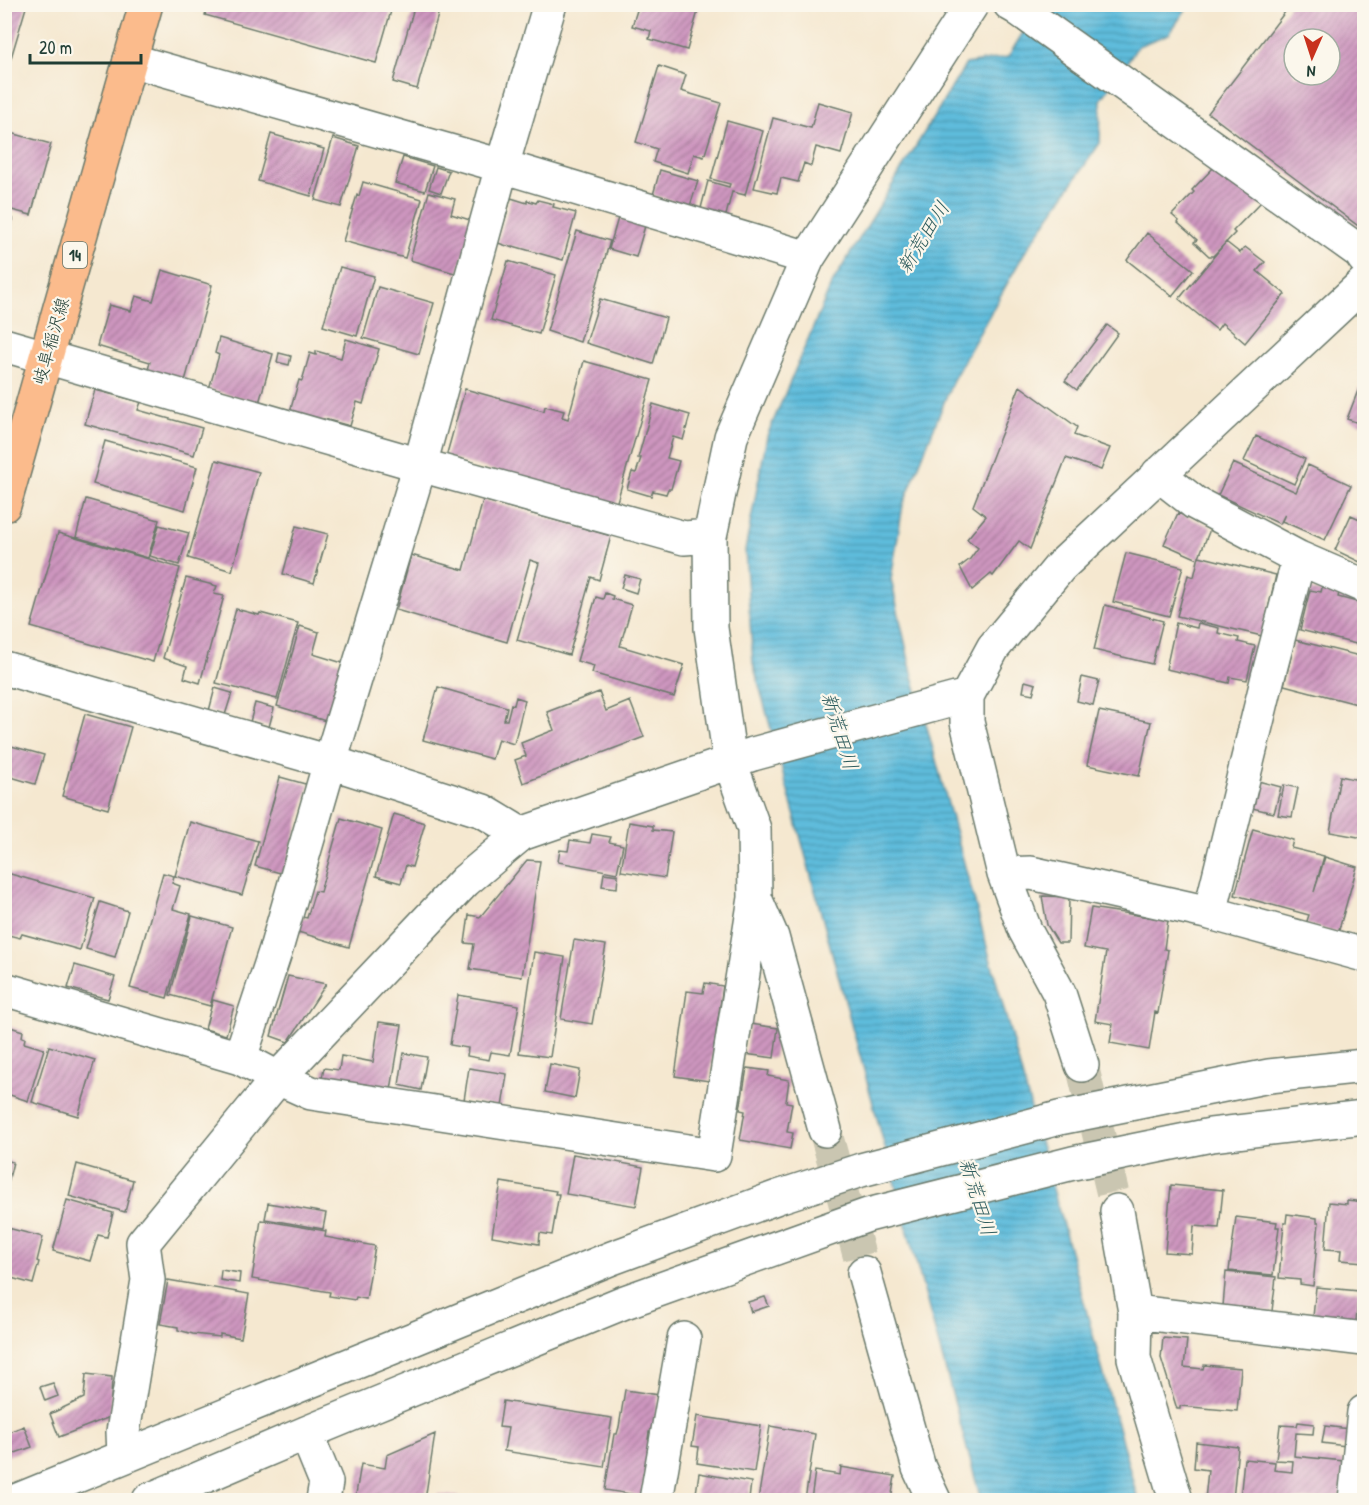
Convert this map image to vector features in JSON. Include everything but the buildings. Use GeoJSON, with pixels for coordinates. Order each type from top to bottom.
{"type":"FeatureCollection","features":[{"type":"Feature","properties":{"kind":"main road","name":"岐阜稲沢線"},"geometry":{"type":"LineString","coordinates":[[4,505],[146,4]]}},
{"type":"Feature","properties":{"kind":"street"},"geometry":{"type":"LineString","coordinates":[[240,1058],[276,949],[420,465],[502,166],[550,4]]}},
{"type":"Feature","properties":{"kind":"street"},"geometry":{"type":"LineString","coordinates":[[4,989],[240,1058],[310,1093],[714,1155],[755,898],[754,829],[741,758],[711,628],[710,536],[731,437],[808,258],[972,4]]}},
{"type":"Feature","properties":{"kind":"street"},"geometry":{"type":"LineString","coordinates":[[1014,6],[1140,94],[1360,252],[1365,258]]}},
{"type":"Feature","properties":{"kind":"street"},"geometry":{"type":"LineString","coordinates":[[130,60],[502,166],[808,258]]}},
{"type":"Feature","properties":{"kind":"street"},"geometry":{"type":"LineString","coordinates":[[124,1456],[123,1432],[148,1280],[143,1243],[278,1078],[465,881],[521,834],[741,758],[952,699],[1060,567],[1365,283]]}},
{"type":"Feature","properties":{"kind":"street"},"geometry":{"type":"LineString","coordinates":[[4,345],[420,465],[684,538],[710,536]]}},
{"type":"Feature","properties":{"kind":"street"},"geometry":{"type":"LineString","coordinates":[[1158,474],[1195,503],[1299,558],[1365,586]]}},
{"type":"Feature","properties":{"kind":"street"},"geometry":{"type":"LineString","coordinates":[[1210,913],[1299,558]]}},
{"type":"Feature","properties":{"kind":"street"},"geometry":{"type":"LineString","coordinates":[[4,668],[330,762],[483,811],[521,834]]}},
{"type":"Feature","properties":{"kind":"street"},"geometry":{"type":"LineString","coordinates":[[952,699],[967,722],[1004,874],[1025,930],[1059,993],[1082,1065]]}},
{"type":"Feature","properties":{"kind":"street"},"geometry":{"type":"LineString","coordinates":[[1004,874],[1031,873],[1210,913],[1365,955]]}},
{"type":"Feature","properties":{"kind":"street"},"geometry":{"type":"LineString","coordinates":[[755,898],[772,937],[825,1130]]}},
{"type":"Feature","properties":{"kind":"street"},"geometry":{"type":"LineString","coordinates":[[18,1500],[612,1258],[778,1197],[861,1170],[1059,1118],[1269,1076],[1365,1066]]}},
{"type":"Feature","properties":{"kind":"street"},"geometry":{"type":"LineString","coordinates":[[149,1500],[622,1303],[868,1215],[1073,1163],[1211,1135],[1365,1117]]}},
{"type":"Feature","properties":{"kind":"street"},"geometry":{"type":"LineString","coordinates":[[1117,1211],[1135,1312],[1134,1358],[1176,1500]]}},
{"type":"Feature","properties":{"kind":"street"},"geometry":{"type":"LineString","coordinates":[[864,1273],[919,1468],[934,1500]]}},
{"type":"Feature","properties":{"kind":"street"},"geometry":{"type":"LineString","coordinates":[[1135,1312],[1365,1339]]}},
{"type":"Feature","properties":{"kind":"street"},"geometry":{"type":"LineString","coordinates":[[657,1500],[684,1339]]}},
{"type":"Feature","properties":{"kind":"street"},"geometry":{"type":"LineString","coordinates":[[1355,1500],[1365,1412]]}},
{"type":"Feature","properties":{"kind":"street"},"geometry":{"type":"LineString","coordinates":[[306,1433],[326,1482],[323,1500]]}},
{"type":"Feature","properties":{"kind":"water","name":"新荒田川"},"geometry":{"type":"Polygon","coordinates":[[[1040,5],[1189,5],[1169,34],[1138,46],[1101,100],[1100,143],[1025,252],[953,380],[903,505],[891,579],[910,665],[1138,1500],[981,1500],[753,663],[745,551],[767,436],[831,285],[966,64],[1008,57],[1040,5]]]}},
{"type":"Feature","properties":{"kind":"tunnel"},"geometry":{"type":"LineString","coordinates":[[1082,1065],[1117,1211]]}},
{"type":"Feature","properties":{"kind":"tunnel"},"geometry":{"type":"LineString","coordinates":[[825,1130],[864,1273]]}}]}
